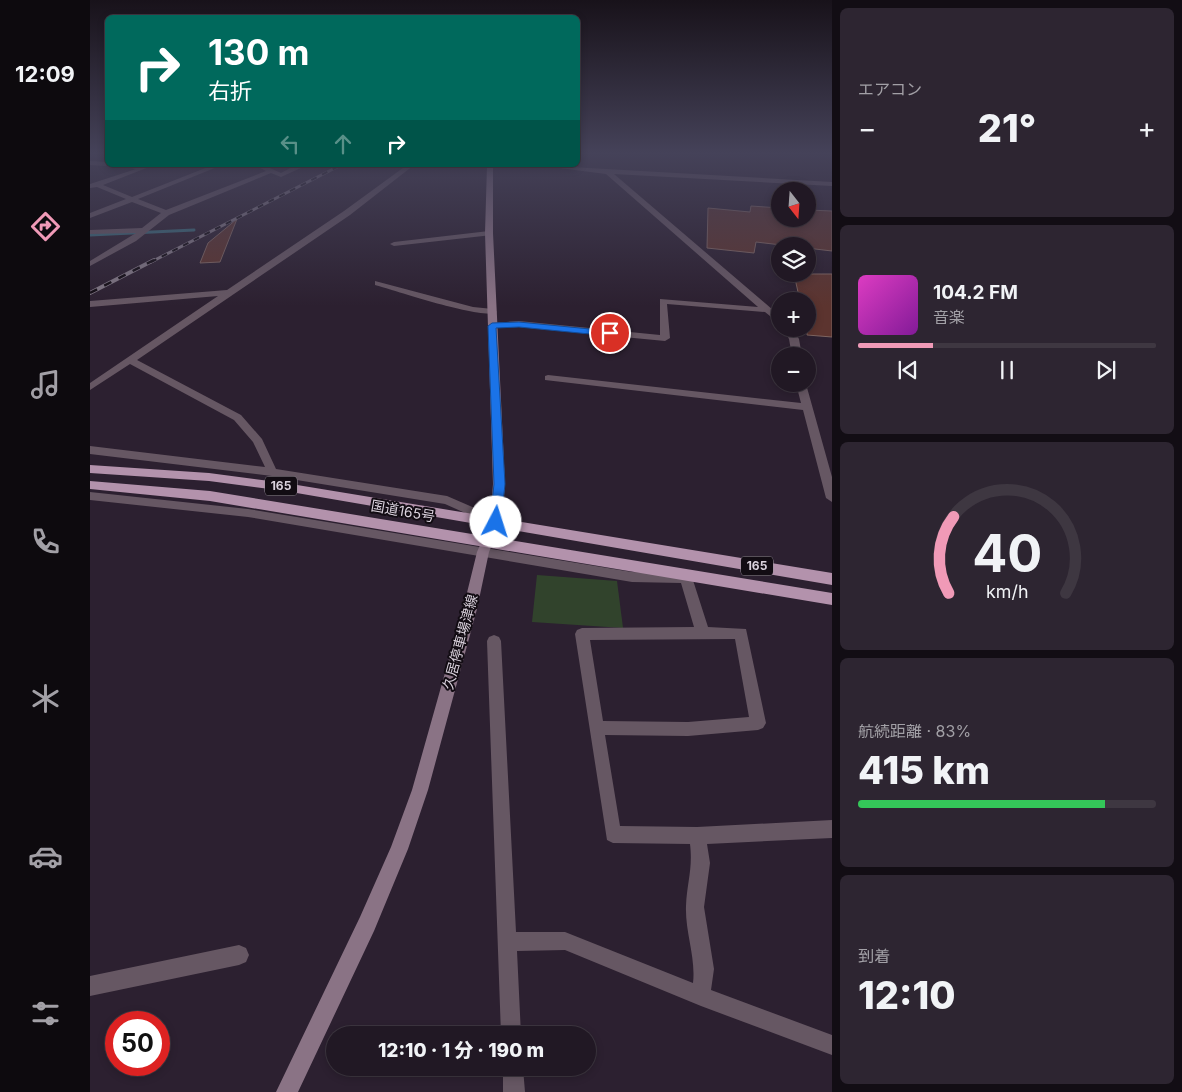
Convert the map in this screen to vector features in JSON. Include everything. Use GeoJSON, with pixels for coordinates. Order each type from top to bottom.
{"type":"FeatureCollection","features":[{"type":"Feature","properties":{"kind":"highway","name":"国道165号"},"geometry":{"type":"LineString","coordinates":[[90,469],[209,477],[285,487],[832,579]]}},
{"type":"Feature","properties":{"kind":"highway","name":"国道165号"},"geometry":{"type":"LineString","coordinates":[[90,484],[210,496],[486,547],[708,578],[832,599]]}},
{"type":"Feature","properties":{"kind":"main road","name":"久居停車場津線"},"geometry":{"type":"LineString","coordinates":[[288,1092],[367,924],[399,849],[420,790],[486,547],[496,522],[499,484],[492,326],[489,204]]}},
{"type":"Feature","properties":{"kind":"street"},"geometry":{"type":"LineString","coordinates":[[90,216],[122,204]]}},
{"type":"Feature","properties":{"kind":"street"},"geometry":{"type":"LineString","coordinates":[[142,204],[166,213]]}},
{"type":"Feature","properties":{"kind":"street"},"geometry":{"type":"LineString","coordinates":[[90,264],[141,233],[166,213],[189,204]]}},
{"type":"Feature","properties":{"kind":"street"},"geometry":{"type":"LineString","coordinates":[[90,387],[359,204]]}},
{"type":"Feature","properties":{"kind":"street"},"geometry":{"type":"LineString","coordinates":[[642,204],[771,313]]}},
{"type":"Feature","properties":{"kind":"street"},"geometry":{"type":"LineString","coordinates":[[90,232],[141,233]]}},
{"type":"Feature","properties":{"kind":"street"},"geometry":{"type":"LineString","coordinates":[[90,238],[141,233]]}},
{"type":"Feature","properties":{"kind":"street"},"geometry":{"type":"LineString","coordinates":[[394,244],[489,233]]}},
{"type":"Feature","properties":{"kind":"street"},"geometry":{"type":"LineString","coordinates":[[378,283],[472,310],[493,312]]}},
{"type":"Feature","properties":{"kind":"street"},"geometry":{"type":"LineString","coordinates":[[90,304],[230,293]]}},
{"type":"Feature","properties":{"kind":"street"},"geometry":{"type":"LineString","coordinates":[[492,326],[519,324],[665,338],[663,301],[767,310]]}},
{"type":"Feature","properties":{"kind":"street"},"geometry":{"type":"LineString","coordinates":[[130,360],[217,407],[232,412],[259,438],[272,472]]}},
{"type":"Feature","properties":{"kind":"street"},"geometry":{"type":"LineString","coordinates":[[548,378],[806,407]]}},
{"type":"Feature","properties":{"kind":"street"},"geometry":{"type":"LineString","coordinates":[[803,392],[832,498]]}},
{"type":"Feature","properties":{"kind":"street","name":"国道165号"},"geometry":{"type":"LineString","coordinates":[[90,450],[272,472],[447,500],[496,522]]}},
{"type":"Feature","properties":{"kind":"street","name":"国道165号"},"geometry":{"type":"LineString","coordinates":[[90,496],[248,513],[486,547],[632,577],[708,578]]}},
{"type":"Feature","properties":{"kind":"street"},"geometry":{"type":"LineString","coordinates":[[686,578],[703,633]]}},
{"type":"Feature","properties":{"kind":"street"},"geometry":{"type":"LineString","coordinates":[[598,728],[688,729],[758,723],[740,633],[582,634],[614,834],[697,836],[832,829]]}},
{"type":"Feature","properties":{"kind":"street"},"geometry":{"type":"LineString","coordinates":[[494,641],[511,1026]]}},
{"type":"Feature","properties":{"kind":"street"},"geometry":{"type":"LineString","coordinates":[[697,836],[701,863],[695,906],[704,969],[701,996]]}},
{"type":"Feature","properties":{"kind":"street"},"geometry":{"type":"LineString","coordinates":[[506,942],[566,941],[701,996],[832,1045]]}},
{"type":"Feature","properties":{"kind":"street"},"geometry":{"type":"LineString","coordinates":[[90,986],[239,955]]}},
{"type":"Feature","properties":{"kind":"street"},"geometry":{"type":"LineString","coordinates":[[513,1076],[514,1092]]}},
{"type":"Feature","properties":{"kind":"green space"},"geometry":{"type":"Polygon","coordinates":[[[537,575],[617,581],[623,628],[532,622],[537,575]]]}},
{"type":"Feature","properties":{"kind":"building"},"geometry":{"type":"Polygon","coordinates":[[[751,206],[771,207],[771,228],[816,228],[816,210],[832,211],[832,251],[816,249],[816,237],[771,237],[771,244],[756,242],[754,253],[707,248],[708,208],[750,212],[751,206]]]}},
{"type":"Feature","properties":{"kind":"building"},"geometry":{"type":"Polygon","coordinates":[[[237,219],[220,262],[200,263],[208,243],[237,219]]]}},
{"type":"Feature","properties":{"kind":"building"},"geometry":{"type":"Polygon","coordinates":[[[816,274],[832,274],[832,337],[816,336],[816,292],[798,292],[796,282],[816,282],[816,274]]]}},
{"type":"Feature","properties":{"kind":"waterway"},"geometry":{"type":"LineString","coordinates":[[90,235],[194,230]]}},
{"type":"Feature","properties":{"kind":"railway"},"geometry":{"type":"LineString","coordinates":[[151,262],[265,204]]}},
{"type":"Feature","properties":{"kind":"railway"},"geometry":{"type":"LineString","coordinates":[[90,293],[154,260]]}},
{"type":"Feature","properties":{"kind":"route"},"geometry":{"type":"LineString","coordinates":[[496,522],[499,484],[492,326],[519,324],[610,333]]}}]}
